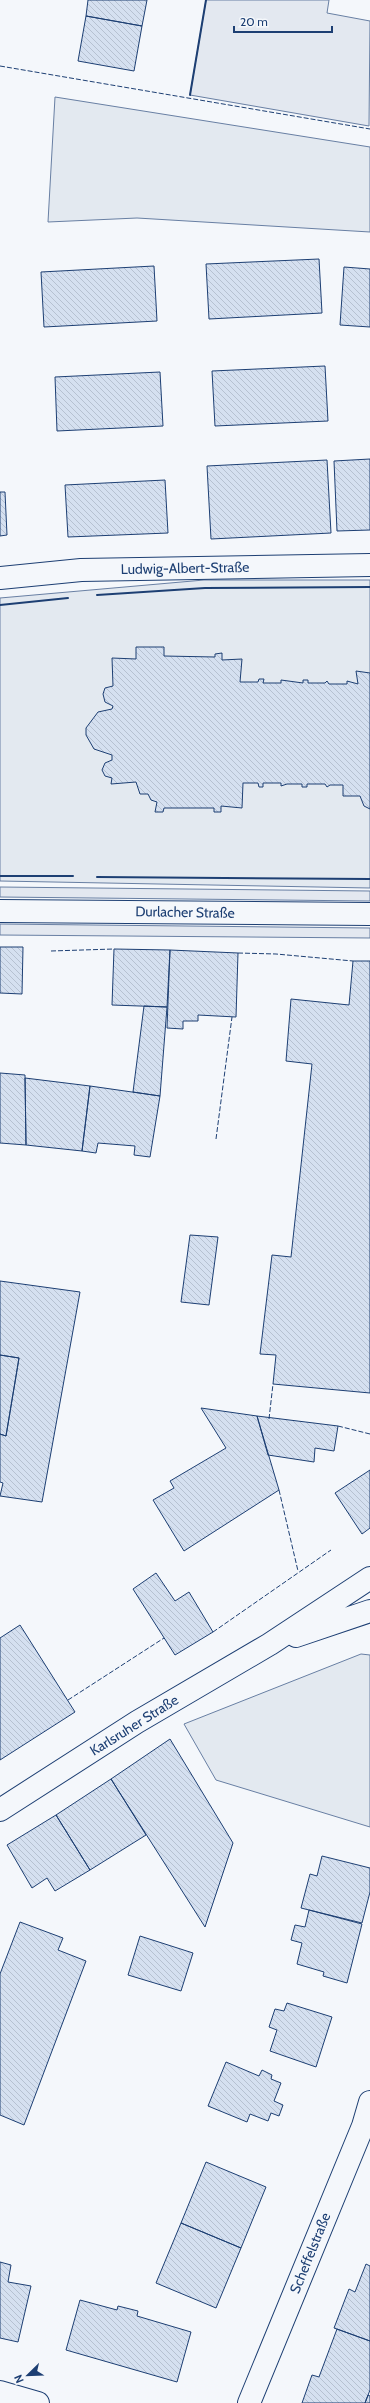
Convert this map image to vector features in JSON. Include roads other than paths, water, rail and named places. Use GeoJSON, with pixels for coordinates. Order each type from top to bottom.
{"type":"FeatureCollection","features":[{"type":"Feature","properties":{"kind":"street","name":"Ludwig-Albert-Straße"},"geometry":{"type":"LineString","coordinates":[[0,578],[81,570],[370,565]]}},
{"type":"Feature","properties":{"kind":"street","name":"Durlacher Straße"},"geometry":{"type":"LineString","coordinates":[[0,910],[370,914]]}},
{"type":"Feature","properties":{"kind":"street","name":"Karlsruher Straße"},"geometry":{"type":"LineString","coordinates":[[0,1810],[138,1722],[270,1644],[370,1578]]}},
{"type":"Feature","properties":{"kind":"street","name":"Karlsruher Straße"},"geometry":{"type":"LineString","coordinates":[[270,1644],[370,1611]]}},
{"type":"Feature","properties":{"kind":"street","name":"Scheffelstraße"},"geometry":{"type":"LineString","coordinates":[[248,2403],[363,2126],[370,2102]]}},
{"type":"Feature","properties":{"kind":"street"},"geometry":{"type":"LineString","coordinates":[[0,2392],[38,2403]]}}]}
